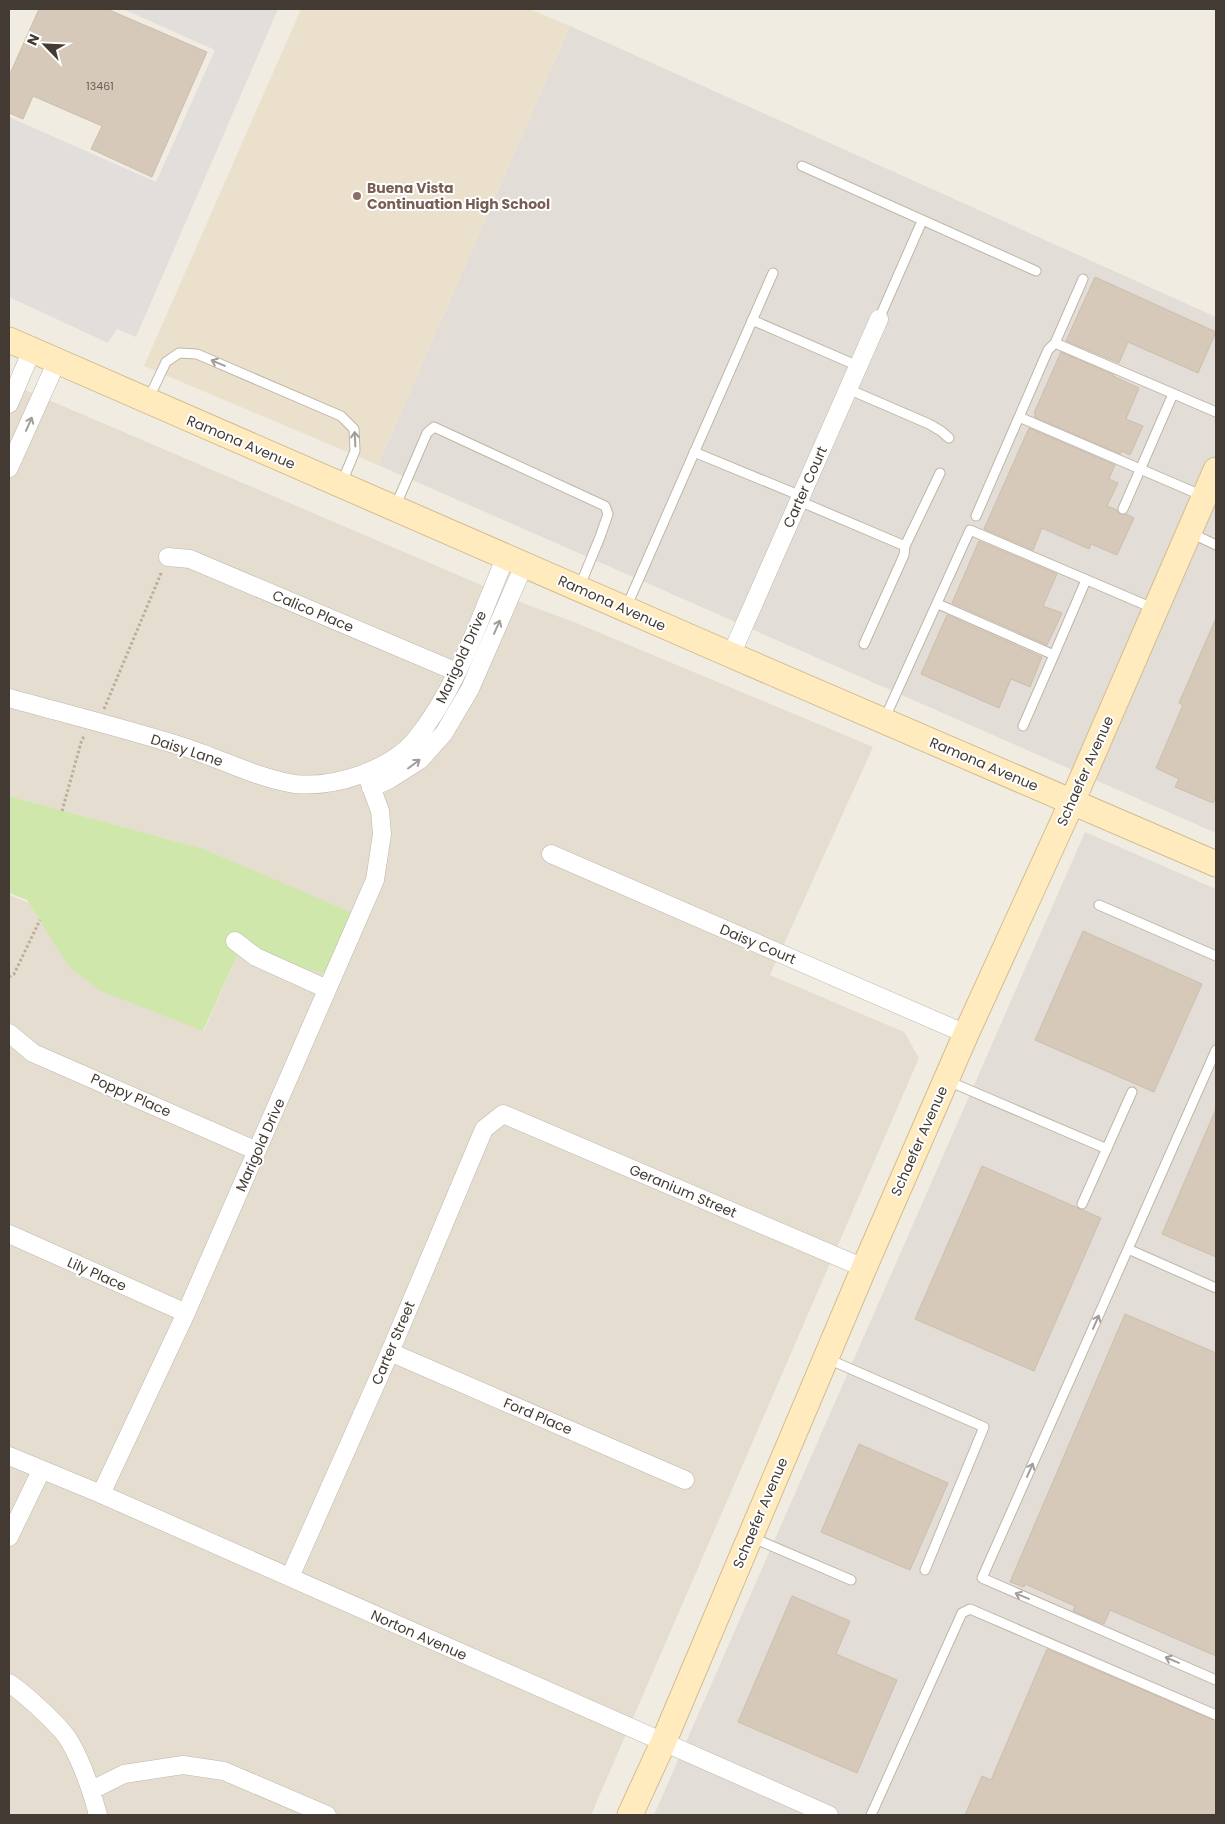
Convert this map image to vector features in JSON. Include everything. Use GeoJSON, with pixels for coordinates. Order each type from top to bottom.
{"type":"FeatureCollection","features":[{"type":"Feature","properties":{"kind":"street","name":"Carter Court"},"geometry":{"type":"LineString","coordinates":[[731,655],[878,319]]}},
{"type":"Feature","properties":{"kind":"street","name":"Ramona Avenue"},"geometry":{"type":"LineString","coordinates":[[9,340],[1216,864]]}},
{"type":"Feature","properties":{"kind":"street"},"geometry":{"type":"LineString","coordinates":[[9,404],[32,350]]}},
{"type":"Feature","properties":{"kind":"street"},"geometry":{"type":"LineString","coordinates":[[9,468],[57,361]]}},
{"type":"Feature","properties":{"kind":"street","name":"Schaefer Avenue"},"geometry":{"type":"LineString","coordinates":[[630,1815],[663,1743],[864,1268],[966,1034],[1072,802],[1216,470]]}},
{"type":"Feature","properties":{"kind":"street","name":"Calico Place"},"geometry":{"type":"LineString","coordinates":[[168,557],[190,559],[457,672]]}},
{"type":"Feature","properties":{"kind":"street","name":"Marigold Drive"},"geometry":{"type":"LineString","coordinates":[[369,780],[414,741],[438,707],[515,560]]}},
{"type":"Feature","properties":{"kind":"street","name":"Marigold Drive"},"geometry":{"type":"LineString","coordinates":[[369,780],[390,779],[420,760],[444,733],[470,689],[515,560]]}},
{"type":"Feature","properties":{"kind":"street","name":"Daisy Lane"},"geometry":{"type":"LineString","coordinates":[[9,698],[184,747],[265,776],[296,784],[369,780]]}},
{"type":"Feature","properties":{"kind":"street","name":"Marigold Drive"},"geometry":{"type":"LineString","coordinates":[[101,1494],[186,1313],[375,880],[382,834],[380,811],[369,780]]}},
{"type":"Feature","properties":{"kind":"street","name":"Daisy Court"},"geometry":{"type":"LineString","coordinates":[[551,854],[966,1034]]}},
{"type":"Feature","properties":{"kind":"street"},"geometry":{"type":"LineString","coordinates":[[235,941],[256,957],[327,989]]}},
{"type":"Feature","properties":{"kind":"street","name":"Poppy Place"},"geometry":{"type":"LineString","coordinates":[[9,1033],[34,1053],[257,1151]]}},
{"type":"Feature","properties":{"kind":"street","name":"Geranium Street"},"geometry":{"type":"LineString","coordinates":[[503,1114],[864,1268]]}},
{"type":"Feature","properties":{"kind":"street","name":"Carter Street"},"geometry":{"type":"LineString","coordinates":[[290,1577],[390,1352],[484,1128],[503,1114]]}},
{"type":"Feature","properties":{"kind":"street","name":"Lily Place"},"geometry":{"type":"LineString","coordinates":[[9,1234],[186,1313]]}},
{"type":"Feature","properties":{"kind":"street","name":"Ford Place"},"geometry":{"type":"LineString","coordinates":[[390,1352],[685,1480]]}},
{"type":"Feature","properties":{"kind":"street","name":"Norton Avenue"},"geometry":{"type":"LineString","coordinates":[[9,1456],[41,1471],[101,1494],[829,1815]]}},
{"type":"Feature","properties":{"kind":"street"},"geometry":{"type":"LineString","coordinates":[[9,1537],[41,1471]]}},
{"type":"Feature","properties":{"kind":"street"},"geometry":{"type":"LineString","coordinates":[[9,1683],[46,1715],[70,1741],[92,1790],[98,1815]]}},
{"type":"Feature","properties":{"kind":"street"},"geometry":{"type":"LineString","coordinates":[[92,1790],[124,1774],[183,1765],[224,1771],[327,1815]]}},
{"type":"Feature","properties":{"kind":"lane"},"geometry":{"type":"LineString","coordinates":[[802,166],[1036,271]]}},
{"type":"Feature","properties":{"kind":"lane"},"geometry":{"type":"LineString","coordinates":[[878,319],[922,221]]}},
{"type":"Feature","properties":{"kind":"lane"},"geometry":{"type":"LineString","coordinates":[[626,608],[772,273]]}},
{"type":"Feature","properties":{"kind":"lane"},"geometry":{"type":"LineString","coordinates":[[976,516],[1048,350],[1055,343],[1082,279]]}},
{"type":"Feature","properties":{"kind":"lane"},"geometry":{"type":"LineString","coordinates":[[752,320],[858,366]]}},
{"type":"Feature","properties":{"kind":"lane"},"geometry":{"type":"LineString","coordinates":[[1055,343],[1216,412]]}},
{"type":"Feature","properties":{"kind":"lane"},"geometry":{"type":"LineString","coordinates":[[147,401],[166,362],[179,353],[197,354],[341,416],[354,429],[355,451],[341,485]]}},
{"type":"Feature","properties":{"kind":"lane"},"geometry":{"type":"LineString","coordinates":[[848,389],[929,424],[941,430],[949,438]]}},
{"type":"Feature","properties":{"kind":"lane"},"geometry":{"type":"LineString","coordinates":[[1123,509],[1173,394]]}},
{"type":"Feature","properties":{"kind":"lane"},"geometry":{"type":"LineString","coordinates":[[1019,417],[1205,496]]}},
{"type":"Feature","properties":{"kind":"lane"},"geometry":{"type":"LineString","coordinates":[[394,508],[427,433],[434,427],[605,506],[608,514],[579,588]]}},
{"type":"Feature","properties":{"kind":"lane"},"geometry":{"type":"LineString","coordinates":[[694,452],[906,546]]}},
{"type":"Feature","properties":{"kind":"lane"},"geometry":{"type":"LineString","coordinates":[[864,644],[940,473]]}},
{"type":"Feature","properties":{"kind":"lane"},"geometry":{"type":"LineString","coordinates":[[884,720],[970,530],[1156,609]]}},
{"type":"Feature","properties":{"kind":"lane"},"geometry":{"type":"LineString","coordinates":[[1189,532],[1216,544]]}},
{"type":"Feature","properties":{"kind":"lane"},"geometry":{"type":"LineString","coordinates":[[1023,726],[1086,580]]}},
{"type":"Feature","properties":{"kind":"lane"},"geometry":{"type":"LineString","coordinates":[[938,604],[1054,655]]}},
{"type":"Feature","properties":{"kind":"lane"},"geometry":{"type":"LineString","coordinates":[[1099,905],[1216,956]]}},
{"type":"Feature","properties":{"kind":"lane"},"geometry":{"type":"LineString","coordinates":[[1216,1050],[982,1578],[1216,1680]]}},
{"type":"Feature","properties":{"kind":"lane"},"geometry":{"type":"LineString","coordinates":[[946,1080],[1107,1149]]}},
{"type":"Feature","properties":{"kind":"lane"},"geometry":{"type":"LineString","coordinates":[[1082,1204],[1132,1092]]}},
{"type":"Feature","properties":{"kind":"lane"},"geometry":{"type":"LineString","coordinates":[[1128,1249],[1216,1288]]}},
{"type":"Feature","properties":{"kind":"lane"},"geometry":{"type":"LineString","coordinates":[[826,1358],[984,1427],[924,1570]]}},
{"type":"Feature","properties":{"kind":"lane"},"geometry":{"type":"LineString","coordinates":[[750,1537],[851,1580]]}},
{"type":"Feature","properties":{"kind":"lane"},"geometry":{"type":"LineString","coordinates":[[872,1815],[962,1613],[970,1609],[1216,1715]]}},
{"type":"Feature","properties":{"kind":"path"},"geometry":{"type":"LineString","coordinates":[[62,811],[82,739],[98,723],[168,557]]}},
{"type":"Feature","properties":{"kind":"path"},"geometry":{"type":"LineString","coordinates":[[9,977],[14,974],[40,920]]}},
{"type":"Feature","properties":{"kind":"shaded area"},"geometry":{"type":"Polygon","coordinates":[[[123,9],[278,9],[136,337],[117,329],[108,343],[9,297],[9,117],[156,182],[215,50],[123,9]]]}},
{"type":"Feature","properties":{"kind":"shaded area","name":"Buena Vista Continuation High School"},"geometry":{"type":"Polygon","coordinates":[[[301,9],[529,9],[570,26],[378,465],[144,366],[301,9]]]}},
{"type":"Feature","properties":{"kind":"shaded area"},"geometry":{"type":"Polygon","coordinates":[[[570,26],[1216,317],[1216,833],[378,465],[570,26]]]}},
{"type":"Feature","properties":{"kind":"shaded area"},"geometry":{"type":"Polygon","coordinates":[[[9,383],[528,605],[579,624],[873,747],[770,975],[904,1032],[919,1058],[591,1815],[9,1815],[9,895],[29,903],[69,966],[204,1031],[239,951],[352,914],[204,849],[9,796],[9,383]]]}},
{"type":"Feature","properties":{"kind":"shaded area"},"geometry":{"type":"Polygon","coordinates":[[[1085,832],[1216,889],[1216,1815],[654,1815],[1085,832]]]}},
{"type":"Feature","properties":{"kind":"green space"},"geometry":{"type":"Polygon","coordinates":[[[9,796],[204,849],[352,913],[327,974],[239,951],[203,1031],[101,991],[69,967],[27,900],[9,893],[9,796]]]}},
{"type":"Feature","properties":{"kind":"building"},"geometry":{"type":"Polygon","coordinates":[[[39,9],[107,9],[207,52],[152,177],[91,149],[102,126],[33,96],[23,119],[9,113],[9,76],[39,9]]]}},
{"type":"Feature","properties":{"kind":"building"},"geometry":{"type":"Polygon","coordinates":[[[1095,277],[1216,332],[1198,373],[1128,342],[1119,363],[1066,341],[1095,277]]]}},
{"type":"Feature","properties":{"kind":"building"},"geometry":{"type":"Polygon","coordinates":[[[1061,352],[1139,388],[1126,419],[1143,426],[1130,455],[1122,451],[1120,454],[1034,417],[1036,413],[1034,413],[1061,352]]]}},
{"type":"Feature","properties":{"kind":"building"},"geometry":{"type":"Polygon","coordinates":[[[1029,428],[1115,465],[1109,479],[1118,483],[1107,506],[1117,510],[1120,514],[1126,514],[1134,518],[1117,555],[1091,544],[1089,549],[1042,528],[1033,550],[984,529],[1029,428]]]}},
{"type":"Feature","properties":{"kind":"building"},"geometry":{"type":"Polygon","coordinates":[[[979,541],[1057,574],[1043,606],[1062,613],[1047,645],[952,603],[979,541]]]}},
{"type":"Feature","properties":{"kind":"building"},"geometry":{"type":"Polygon","coordinates":[[[947,615],[1042,657],[1030,687],[1011,679],[999,708],[921,674],[947,615]]]}},
{"type":"Feature","properties":{"kind":"building"},"geometry":{"type":"Polygon","coordinates":[[[1216,618],[1216,796],[1213,803],[1175,787],[1179,779],[1156,768],[1183,705],[1179,703],[1216,618]]]}},
{"type":"Feature","properties":{"kind":"building"},"geometry":{"type":"Polygon","coordinates":[[[1083,931],[1202,984],[1154,1092],[1035,1040],[1083,931]]]}},
{"type":"Feature","properties":{"kind":"building"},"geometry":{"type":"Polygon","coordinates":[[[1216,1109],[1216,1257],[1162,1234],[1216,1109]]]}},
{"type":"Feature","properties":{"kind":"building"},"geometry":{"type":"Polygon","coordinates":[[[982,1166],[1101,1218],[1034,1371],[915,1319],[982,1166]]]}},
{"type":"Feature","properties":{"kind":"building"},"geometry":{"type":"Polygon","coordinates":[[[1125,1314],[1216,1353],[1216,1656],[1110,1610],[1104,1624],[1073,1611],[1075,1606],[1025,1584],[1024,1587],[1010,1582],[1125,1314]]]}},
{"type":"Feature","properties":{"kind":"building"},"geometry":{"type":"Polygon","coordinates":[[[859,1444],[948,1483],[910,1570],[821,1532],[859,1444]]]}},
{"type":"Feature","properties":{"kind":"building"},"geometry":{"type":"Polygon","coordinates":[[[792,1596],[850,1621],[836,1654],[897,1680],[857,1773],[738,1722],[792,1596]]]}},
{"type":"Feature","properties":{"kind":"building"},"geometry":{"type":"Polygon","coordinates":[[[1047,1649],[1216,1721],[1216,1815],[965,1815],[982,1776],[991,1780],[1047,1649]]]}},
{"type":"Feature","properties":{"kind":"place","name":"Buena Vista Continuation High School"},"geometry":{"type":"Point","coordinates":[357,196]}}]}
